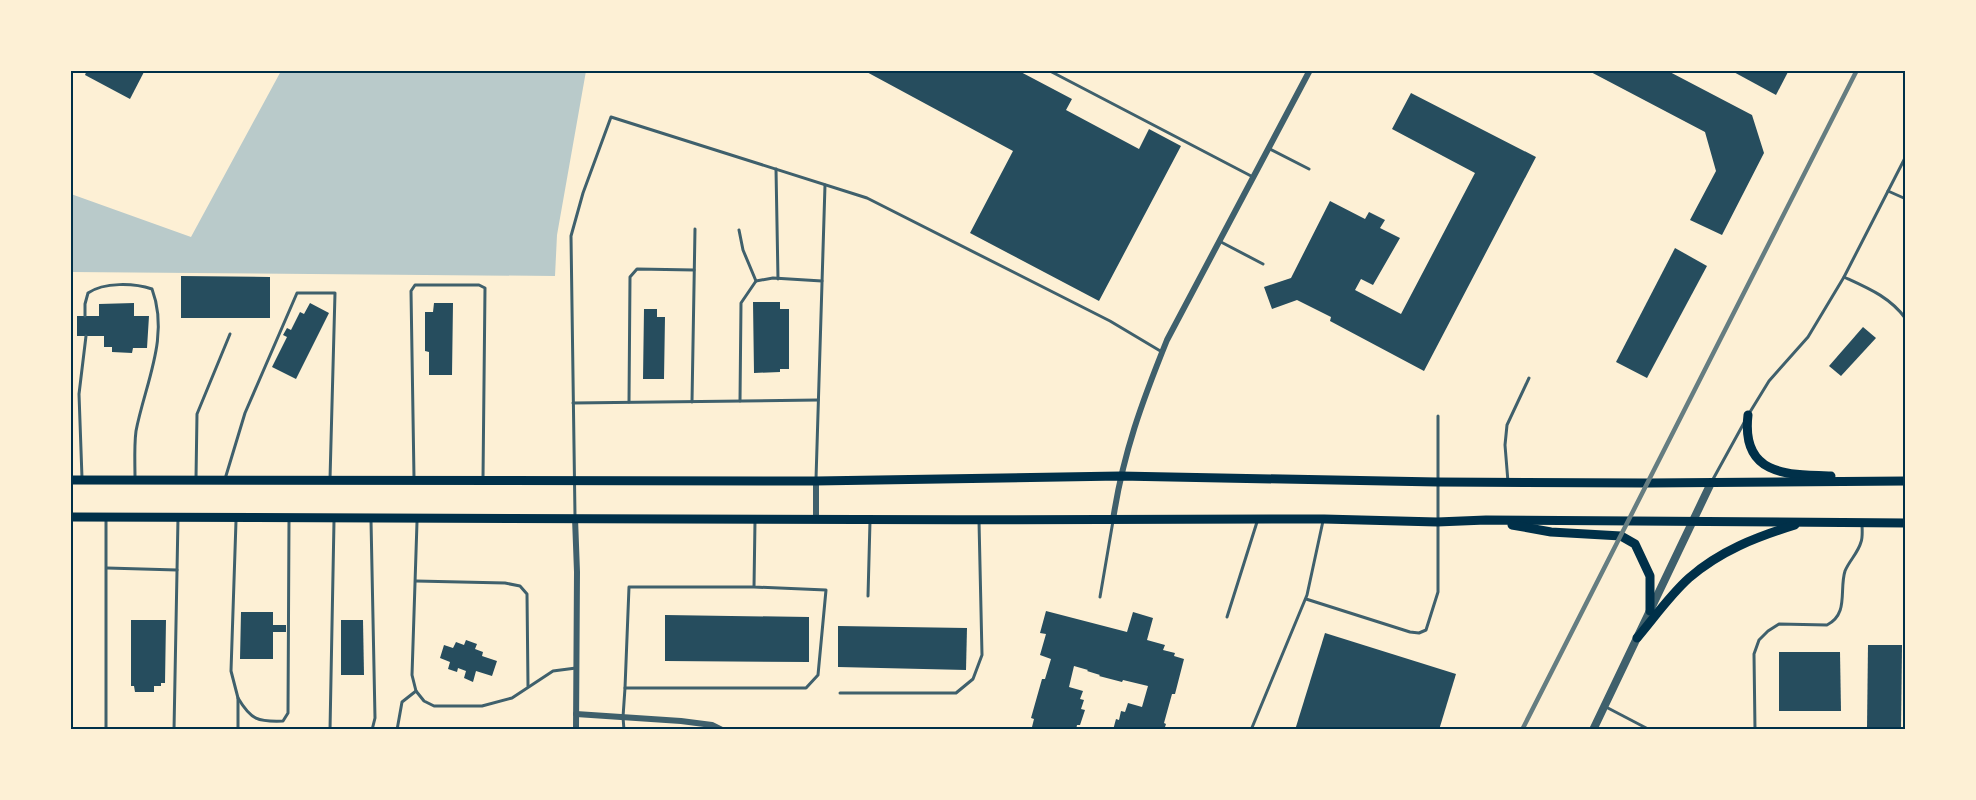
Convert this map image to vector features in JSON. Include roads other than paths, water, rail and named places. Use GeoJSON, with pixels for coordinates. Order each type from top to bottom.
{"type":"FeatureCollection","features":[{"type":"Feature","properties":{"kind":"main road"},"geometry":{"type":"LineString","coordinates":[[1748,415],[1746,429],[1748,443],[1758,457],[1772,470],[1801,476],[1870,476],[1905,480]]}},
{"type":"Feature","properties":{"kind":"main road"},"geometry":{"type":"LineString","coordinates":[[70,480],[816,481],[1120,476],[1437,482],[1711,483],[1905,480]]}},
{"type":"Feature","properties":{"kind":"main road"},"geometry":{"type":"LineString","coordinates":[[70,517],[289,520],[1324,519],[1437,522],[1486,520],[1905,523]]}},
{"type":"Feature","properties":{"kind":"main road"},"geometry":{"type":"LineString","coordinates":[[1486,520],[1551,532],[1621,536],[1635,544],[1650,576],[1650,611]]}},
{"type":"Feature","properties":{"kind":"main road"},"geometry":{"type":"LineString","coordinates":[[1637,638],[1687,580],[1708,562],[1756,537],[1803,522]]}},
{"type":"Feature","properties":{"kind":"street"},"geometry":{"type":"LineString","coordinates":[[1113,520],[1120,476],[1129,442],[1162,352],[1310,70]]}},
{"type":"Feature","properties":{"kind":"street"},"geometry":{"type":"LineString","coordinates":[[816,481],[816,519]]}},
{"type":"Feature","properties":{"kind":"street"},"geometry":{"type":"LineString","coordinates":[[1593,729],[1711,483]]}},
{"type":"Feature","properties":{"kind":"street"},"geometry":{"type":"LineString","coordinates":[[575,518],[578,668],[576,729]]}},
{"type":"Feature","properties":{"kind":"street"},"geometry":{"type":"LineString","coordinates":[[576,714],[681,721],[712,725],[722,729]]}},
{"type":"Feature","properties":{"kind":"lane"},"geometry":{"type":"LineString","coordinates":[[1048,70],[1253,177]]}},
{"type":"Feature","properties":{"kind":"lane"},"geometry":{"type":"LineString","coordinates":[[575,518],[572,236],[583,193],[611,117],[867,198],[1127,330],[1162,352]]}},
{"type":"Feature","properties":{"kind":"lane"},"geometry":{"type":"LineString","coordinates":[[1269,148],[1309,170]]}},
{"type":"Feature","properties":{"kind":"lane"},"geometry":{"type":"LineString","coordinates":[[1711,483],[1769,381],[1808,337],[1844,277],[1905,156]]}},
{"type":"Feature","properties":{"kind":"lane"},"geometry":{"type":"LineString","coordinates":[[776,169],[778,279]]}},
{"type":"Feature","properties":{"kind":"lane"},"geometry":{"type":"LineString","coordinates":[[816,481],[825,185]]}},
{"type":"Feature","properties":{"kind":"lane"},"geometry":{"type":"LineString","coordinates":[[1888,190],[1905,199]]}},
{"type":"Feature","properties":{"kind":"lane"},"geometry":{"type":"LineString","coordinates":[[692,402],[695,229]]}},
{"type":"Feature","properties":{"kind":"lane"},"geometry":{"type":"LineString","coordinates":[[739,230],[743,250],[756,281]]}},
{"type":"Feature","properties":{"kind":"lane"},"geometry":{"type":"LineString","coordinates":[[1220,241],[1263,264]]}},
{"type":"Feature","properties":{"kind":"lane"},"geometry":{"type":"LineString","coordinates":[[629,402],[630,277],[637,269],[694,270]]}},
{"type":"Feature","properties":{"kind":"lane"},"geometry":{"type":"LineString","coordinates":[[1844,277],[1885,297],[1899,309],[1905,319]]}},
{"type":"Feature","properties":{"kind":"lane"},"geometry":{"type":"LineString","coordinates":[[756,281],[778,279],[822,281]]}},
{"type":"Feature","properties":{"kind":"lane"},"geometry":{"type":"LineString","coordinates":[[740,401],[741,303],[756,281]]}},
{"type":"Feature","properties":{"kind":"lane"},"geometry":{"type":"LineString","coordinates":[[414,480],[411,291],[415,285],[479,285],[485,288],[483,480]]}},
{"type":"Feature","properties":{"kind":"lane"},"geometry":{"type":"LineString","coordinates":[[85,316],[88,293],[99,286],[143,286],[152,289],[157,302],[159,336],[136,433],[135,480]]}},
{"type":"Feature","properties":{"kind":"lane"},"geometry":{"type":"LineString","coordinates":[[225,480],[245,413],[297,293],[335,293],[330,479]]}},
{"type":"Feature","properties":{"kind":"lane"},"geometry":{"type":"LineString","coordinates":[[196,480],[197,414],[230,334]]}},
{"type":"Feature","properties":{"kind":"lane"},"geometry":{"type":"LineString","coordinates":[[82,480],[79,394],[86,336]]}},
{"type":"Feature","properties":{"kind":"lane"},"geometry":{"type":"LineString","coordinates":[[1508,482],[1505,446],[1507,425],[1529,378]]}},
{"type":"Feature","properties":{"kind":"lane"},"geometry":{"type":"LineString","coordinates":[[573,403],[818,400]]}},
{"type":"Feature","properties":{"kind":"lane"},"geometry":{"type":"LineString","coordinates":[[1306,599],[1410,632],[1419,633],[1426,630],[1438,592],[1438,416]]}},
{"type":"Feature","properties":{"kind":"lane"},"geometry":{"type":"LineString","coordinates":[[106,518],[106,729]]}},
{"type":"Feature","properties":{"kind":"lane"},"geometry":{"type":"LineString","coordinates":[[174,729],[178,518]]}},
{"type":"Feature","properties":{"kind":"lane"},"geometry":{"type":"LineString","coordinates":[[236,519],[231,670],[238,698],[238,729]]}},
{"type":"Feature","properties":{"kind":"lane"},"geometry":{"type":"LineString","coordinates":[[754,519],[754,587]]}},
{"type":"Feature","properties":{"kind":"lane"},"geometry":{"type":"LineString","coordinates":[[868,596],[870,519]]}},
{"type":"Feature","properties":{"kind":"lane"},"geometry":{"type":"LineString","coordinates":[[840,693],[956,693],[973,679],[982,655],[979,519]]}},
{"type":"Feature","properties":{"kind":"lane"},"geometry":{"type":"LineString","coordinates":[[1251,729],[1306,599],[1324,519]]}},
{"type":"Feature","properties":{"kind":"lane"},"geometry":{"type":"LineString","coordinates":[[238,698],[247,713],[264,722],[283,721],[288,713],[289,520]]}},
{"type":"Feature","properties":{"kind":"lane"},"geometry":{"type":"LineString","coordinates":[[330,729],[334,520]]}},
{"type":"Feature","properties":{"kind":"lane"},"geometry":{"type":"LineString","coordinates":[[371,520],[375,718],[372,729]]}},
{"type":"Feature","properties":{"kind":"lane"},"geometry":{"type":"LineString","coordinates":[[417,520],[412,675],[416,691],[424,701],[435,706],[482,706],[512,698],[553,671],[578,668]]}},
{"type":"Feature","properties":{"kind":"lane"},"geometry":{"type":"LineString","coordinates":[[1100,597],[1113,520]]}},
{"type":"Feature","properties":{"kind":"lane"},"geometry":{"type":"LineString","coordinates":[[1227,617],[1258,520]]}},
{"type":"Feature","properties":{"kind":"lane"},"geometry":{"type":"LineString","coordinates":[[1755,729],[1754,654],[1758,640],[1779,624],[1827,626],[1834,622],[1843,600],[1842,581],[1846,568],[1862,541],[1862,522]]}},
{"type":"Feature","properties":{"kind":"lane"},"geometry":{"type":"LineString","coordinates":[[107,568],[177,570]]}},
{"type":"Feature","properties":{"kind":"lane"},"geometry":{"type":"LineString","coordinates":[[416,581],[505,583],[520,586],[527,594],[528,686]]}},
{"type":"Feature","properties":{"kind":"lane"},"geometry":{"type":"LineString","coordinates":[[624,729],[622,717],[629,587],[754,587],[826,590],[818,675],[806,688],[625,688]]}},
{"type":"Feature","properties":{"kind":"lane"},"geometry":{"type":"LineString","coordinates":[[397,729],[402,702],[416,691]]}},
{"type":"Feature","properties":{"kind":"lane"},"geometry":{"type":"LineString","coordinates":[[1605,706],[1650,729]]}},
{"type":"Feature","properties":{"kind":"railway"},"geometry":{"type":"LineString","coordinates":[[1522,730],[1857,70]]}}]}
